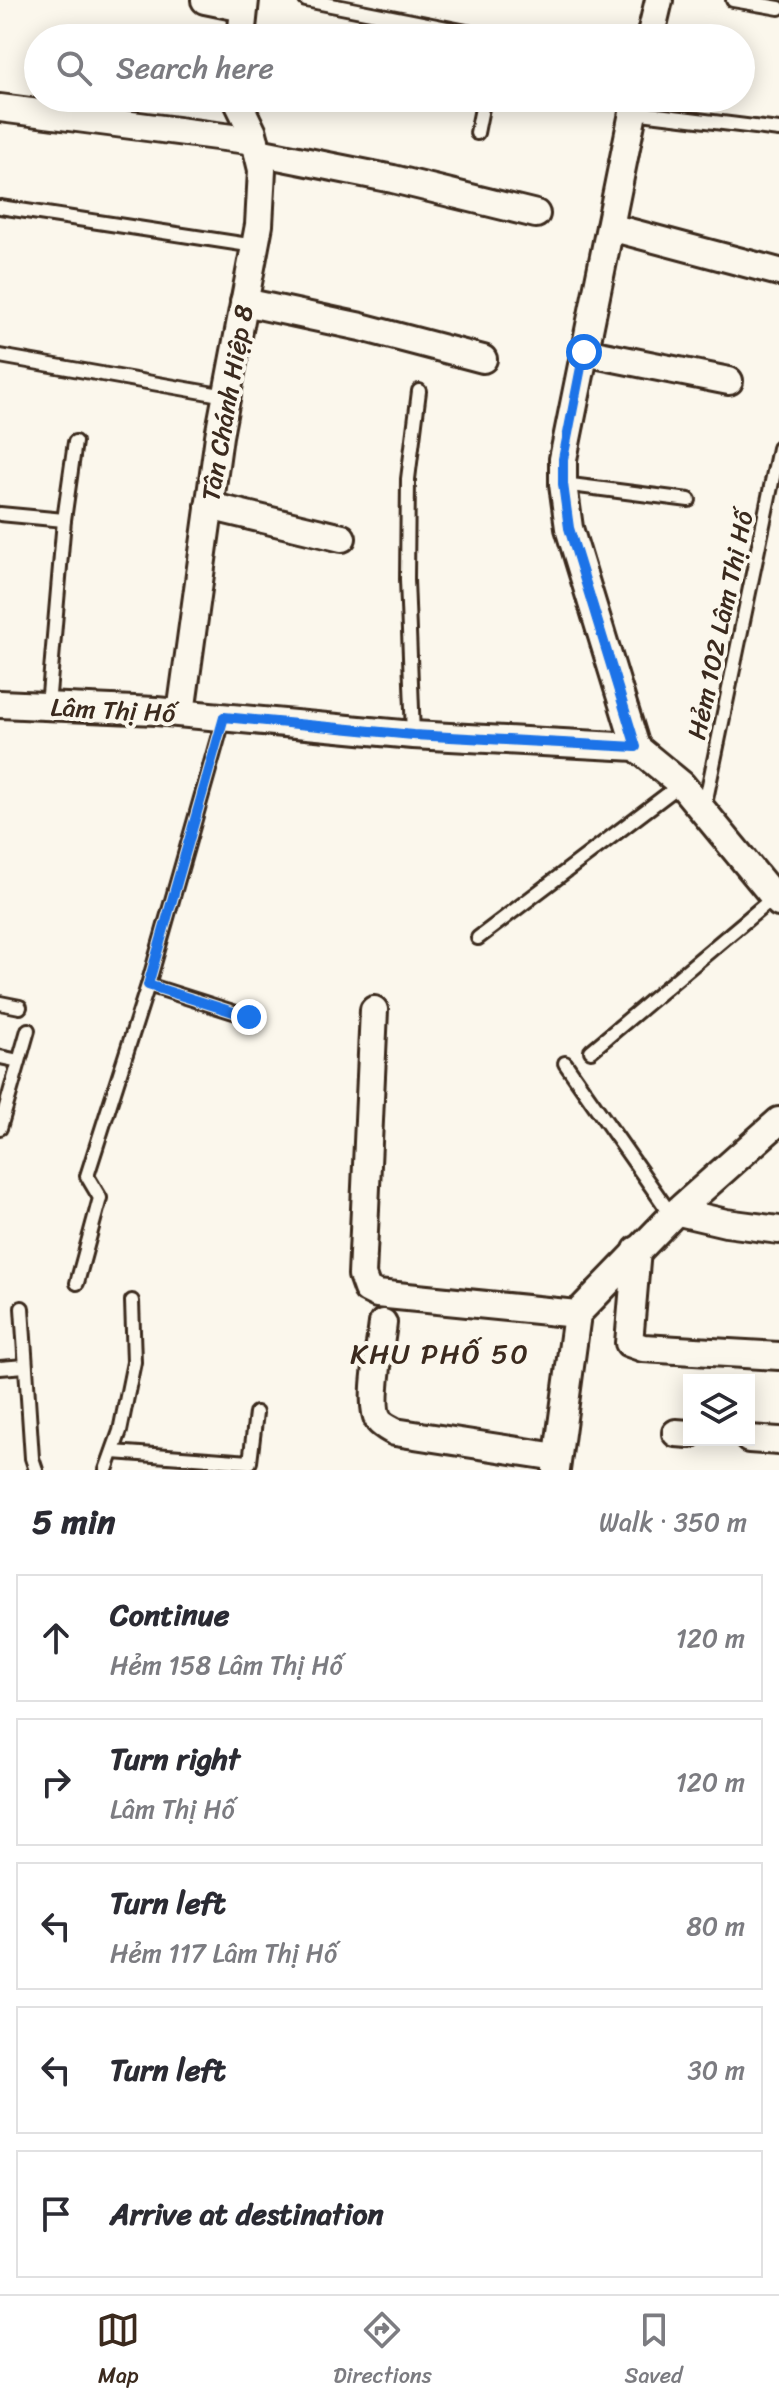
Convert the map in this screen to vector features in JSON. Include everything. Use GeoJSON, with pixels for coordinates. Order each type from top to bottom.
{"type":"FeatureCollection","features":[{"type":"Feature","properties":{"kind":"street"},"geometry":{"type":"LineString","coordinates":[[205,0],[245,4],[243,24]]}},
{"type":"Feature","properties":{"kind":"street"},"geometry":{"type":"LineString","coordinates":[[653,24],[659,0]]}},
{"type":"Feature","properties":{"kind":"street"},"geometry":{"type":"LineString","coordinates":[[0,108],[24,112]]}},
{"type":"Feature","properties":{"kind":"street"},"geometry":{"type":"LineString","coordinates":[[27,112],[256,147],[536,214]]}},
{"type":"Feature","properties":{"kind":"street","name":"Tân Chánh Hiệp 8"},"geometry":{"type":"LineString","coordinates":[[181,713],[226,396],[255,246],[262,170],[242,112]]}},
{"type":"Feature","properties":{"kind":"street"},"geometry":{"type":"LineString","coordinates":[[634,112],[563,459],[569,528],[636,747],[681,784],[704,809],[776,900]]}},
{"type":"Feature","properties":{"kind":"street"},"geometry":{"type":"LineString","coordinates":[[610,227],[779,272]]}},
{"type":"Feature","properties":{"kind":"street"},"geometry":{"type":"LineString","coordinates":[[244,302],[361,327],[483,359]]}},
{"type":"Feature","properties":{"kind":"street"},"geometry":{"type":"LineString","coordinates":[[584,352],[729,381]]}},
{"type":"Feature","properties":{"kind":"street"},"geometry":{"type":"LineString","coordinates":[[209,506],[342,538]]}},
{"type":"Feature","properties":{"kind":"street","name":"Lâm Thị Hố"},"geometry":{"type":"LineString","coordinates":[[0,704],[181,713],[413,735],[636,747]]}},
{"type":"Feature","properties":{"kind":"street"},"geometry":{"type":"LineString","coordinates":[[374,1010],[362,1275],[367,1289],[377,1294],[577,1314]]}},
{"type":"Feature","properties":{"kind":"street"},"geometry":{"type":"LineString","coordinates":[[383,1323],[374,1407],[380,1422],[387,1428],[557,1463],[577,1314],[637,1250],[779,1121]]}},
{"type":"Feature","properties":{"kind":"street"},"geometry":{"type":"LineString","coordinates":[[676,1214],[779,1230]]}},
{"type":"Feature","properties":{"kind":"street"},"geometry":{"type":"LineString","coordinates":[[637,1250],[629,1343],[643,1348],[779,1356]]}},
{"type":"Feature","properties":{"kind":"street"},"geometry":{"type":"LineString","coordinates":[[755,1439],[779,1441]]}},
{"type":"Feature","properties":{"kind":"lane"},"geometry":{"type":"LineString","coordinates":[[306,0],[354,4],[441,24]]}},
{"type":"Feature","properties":{"kind":"lane"},"geometry":{"type":"LineString","coordinates":[[733,0],[779,8]]}},
{"type":"Feature","properties":{"kind":"lane"},"geometry":{"type":"LineString","coordinates":[[477,133],[481,112]]}},
{"type":"Feature","properties":{"kind":"lane"},"geometry":{"type":"LineString","coordinates":[[675,112],[779,130]]}},
{"type":"Feature","properties":{"kind":"lane"},"geometry":{"type":"LineString","coordinates":[[0,207],[255,246]]}},
{"type":"Feature","properties":{"kind":"lane"},"geometry":{"type":"LineString","coordinates":[[0,356],[226,396]]}},
{"type":"Feature","properties":{"kind":"lane"},"geometry":{"type":"LineString","coordinates":[[413,735],[407,579],[408,479],[419,391]]}},
{"type":"Feature","properties":{"kind":"lane"},"geometry":{"type":"LineString","coordinates":[[48,706],[64,520],[75,442]]}},
{"type":"Feature","properties":{"kind":"lane","name":"Hẻm 102 Lâm Thị Hố"},"geometry":{"type":"LineString","coordinates":[[704,809],[779,448]]}},
{"type":"Feature","properties":{"kind":"lane"},"geometry":{"type":"LineString","coordinates":[[563,484],[689,500]]}},
{"type":"Feature","properties":{"kind":"lane"},"geometry":{"type":"LineString","coordinates":[[0,514],[64,520]]}},
{"type":"Feature","properties":{"kind":"lane"},"geometry":{"type":"LineString","coordinates":[[77,1283],[100,1198],[87,1176],[148,985],[224,717]]}},
{"type":"Feature","properties":{"kind":"lane"},"geometry":{"type":"LineString","coordinates":[[478,938],[681,784]]}},
{"type":"Feature","properties":{"kind":"lane"},"geometry":{"type":"LineString","coordinates":[[591,1051],[776,900]]}},
{"type":"Feature","properties":{"kind":"lane"},"geometry":{"type":"LineString","coordinates":[[148,985],[249,1017]]}},
{"type":"Feature","properties":{"kind":"lane"},"geometry":{"type":"LineString","coordinates":[[0,1003],[20,1007]]}},
{"type":"Feature","properties":{"kind":"lane"},"geometry":{"type":"LineString","coordinates":[[0,1128],[28,1030]]}},
{"type":"Feature","properties":{"kind":"lane"},"geometry":{"type":"LineString","coordinates":[[0,1057],[19,1061]]}},
{"type":"Feature","properties":{"kind":"lane"},"geometry":{"type":"LineString","coordinates":[[565,1063],[676,1214]]}},
{"type":"Feature","properties":{"kind":"lane"},"geometry":{"type":"LineString","coordinates":[[106,1470],[120,1431],[134,1362],[132,1301]]}},
{"type":"Feature","properties":{"kind":"lane"},"geometry":{"type":"LineString","coordinates":[[22,1308],[32,1458],[36,1470]]}},
{"type":"Feature","properties":{"kind":"lane"},"geometry":{"type":"LineString","coordinates":[[0,1368],[25,1366]]}},
{"type":"Feature","properties":{"kind":"lane"},"geometry":{"type":"LineString","coordinates":[[113,1452],[250,1462],[256,1413]]}},
{"type":"Feature","properties":{"kind":"district","name":"KHU PHỐ 50"},"geometry":{"type":"Point","coordinates":[440,1353]}},
{"type":"Feature","properties":{"kind":"route"},"geometry":{"type":"LineString","coordinates":[[249,1017],[148,985],[224,717],[413,735],[636,747],[565,506],[563,459],[584,352]]}}]}
